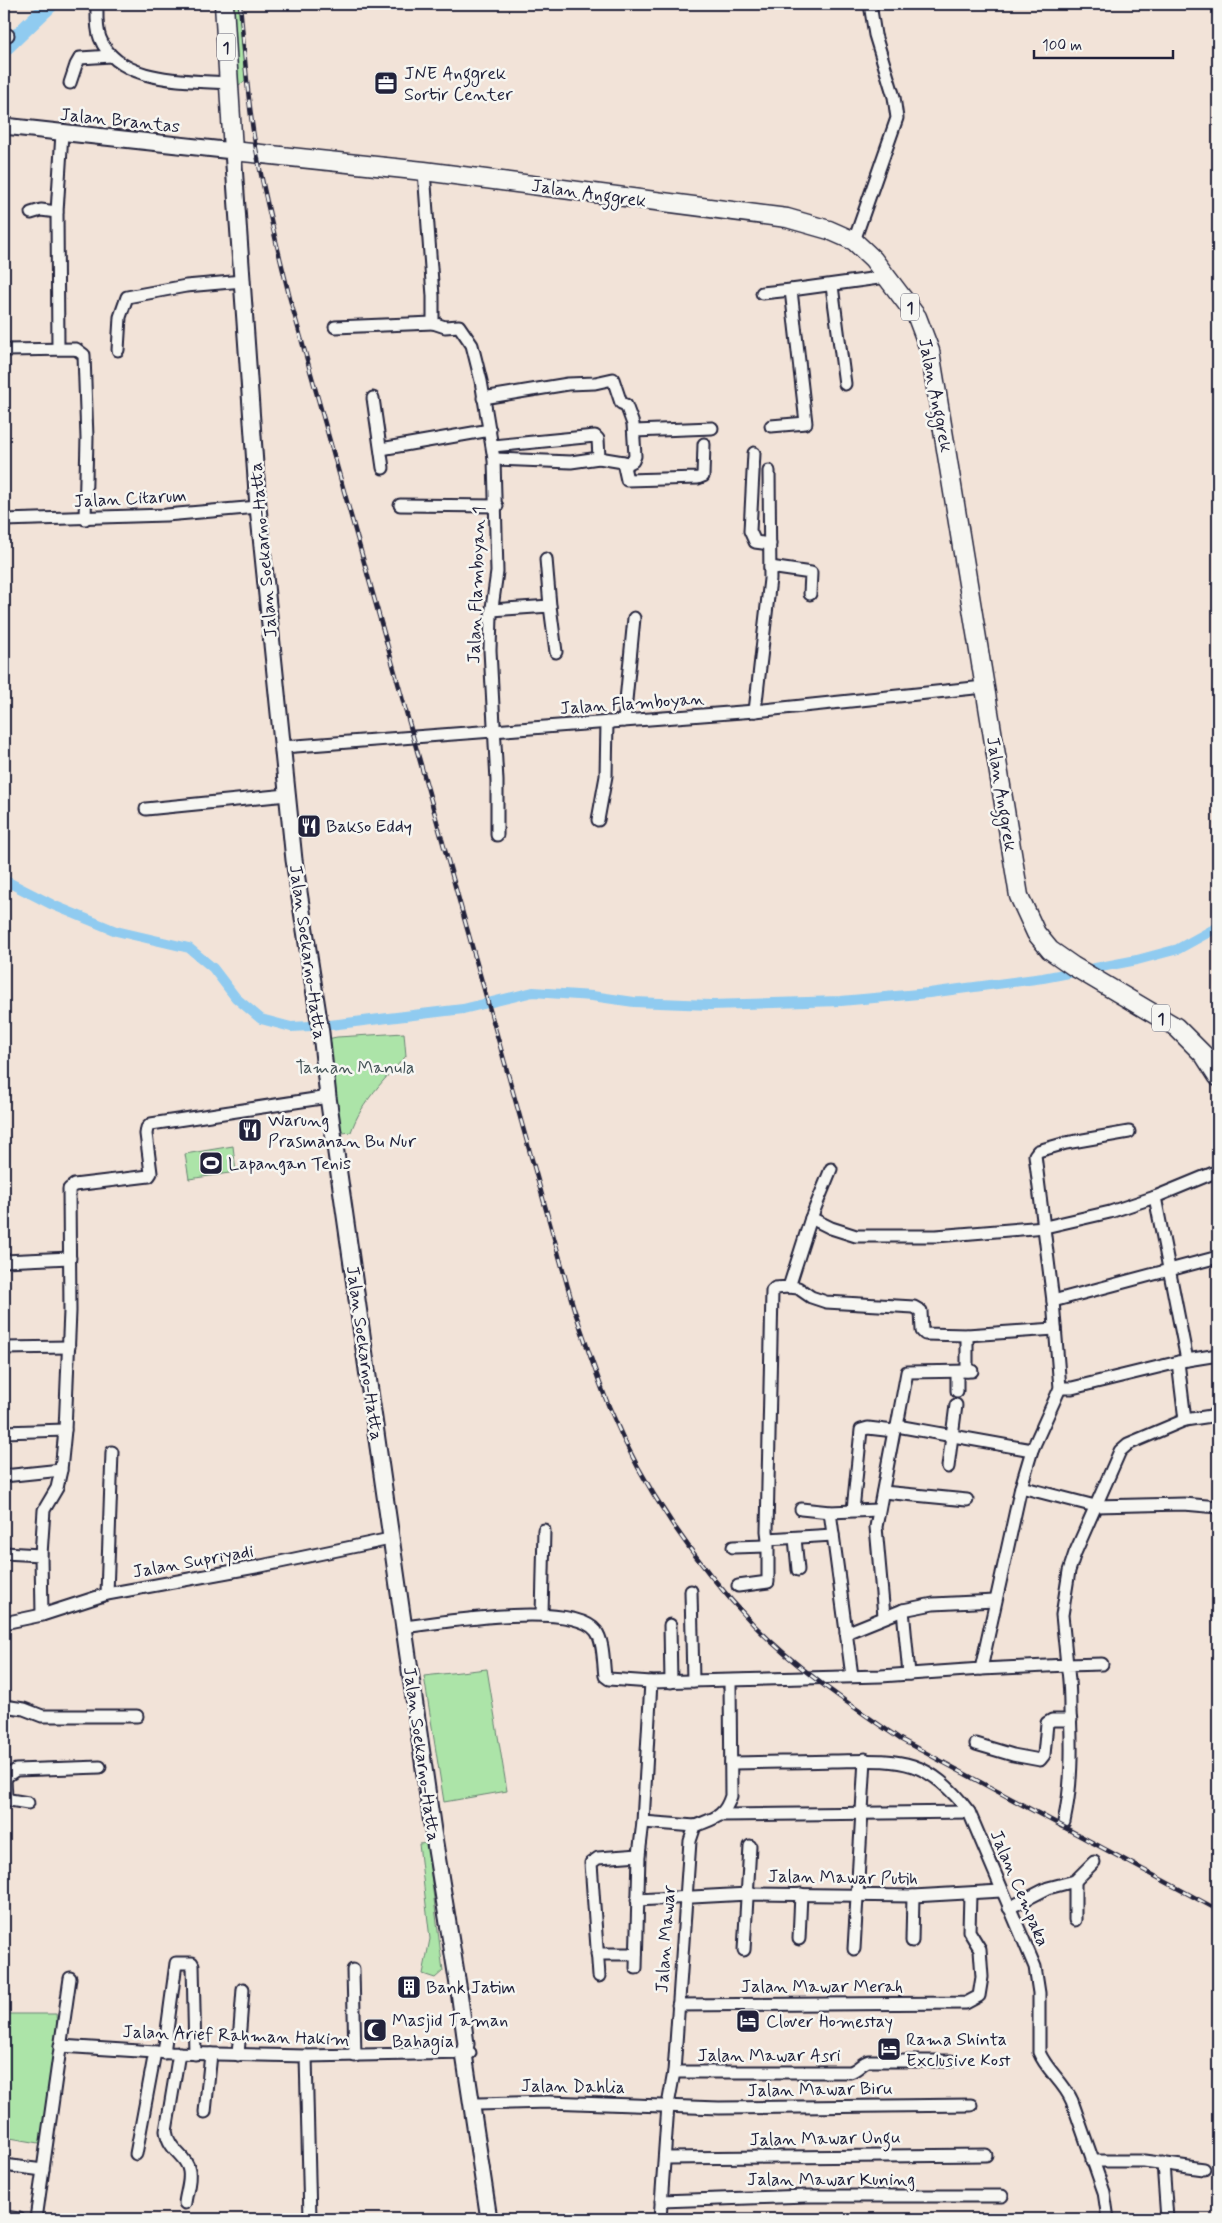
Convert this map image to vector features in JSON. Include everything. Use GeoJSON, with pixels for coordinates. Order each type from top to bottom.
{"type":"FeatureCollection","features":[{"type":"Feature","properties":{"kind":"highway","name":"Jalan Soekarno-Hatta"},"geometry":{"type":"LineString","coordinates":[[224,4],[233,151]]}},
{"type":"Feature","properties":{"kind":"highway","name":"Jalan Anggrek"},"geometry":{"type":"LineString","coordinates":[[233,151],[424,171],[772,216],[812,224],[854,241],[874,259],[917,317],[930,351],[1019,896],[1036,933],[1050,950],[1073,966],[1176,1026],[1204,1055],[1218,1077]]}},
{"type":"Feature","properties":{"kind":"main road","name":"Jalan Brantas"},"geometry":{"type":"LineString","coordinates":[[4,126],[233,151]]}},
{"type":"Feature","properties":{"kind":"main road","name":"Jalan Soekarno-Hatta"},"geometry":{"type":"LineString","coordinates":[[233,151],[258,507],[283,748],[286,795],[302,916],[321,1033],[328,1097],[392,1551],[467,2050]]}},
{"type":"Feature","properties":{"kind":"main road"},"geometry":{"type":"LineString","coordinates":[[467,2050],[478,2104],[495,2219]]}},
{"type":"Feature","properties":{"kind":"main road"},"geometry":{"type":"LineString","coordinates":[[467,2050],[489,2219]]}},
{"type":"Feature","properties":{"kind":"street"},"geometry":{"type":"LineString","coordinates":[[97,4],[100,37],[111,56],[131,69],[146,75],[228,83]]}},
{"type":"Feature","properties":{"kind":"street"},"geometry":{"type":"LineString","coordinates":[[854,241],[897,118],[894,97],[875,35],[870,4]]}},
{"type":"Feature","properties":{"kind":"street"},"geometry":{"type":"LineString","coordinates":[[70,83],[80,58],[111,56]]}},
{"type":"Feature","properties":{"kind":"street"},"geometry":{"type":"LineString","coordinates":[[58,348],[57,212],[62,133]]}},
{"type":"Feature","properties":{"kind":"street"},"geometry":{"type":"LineString","coordinates":[[424,171],[433,296],[433,322]]}},
{"type":"Feature","properties":{"kind":"street"},"geometry":{"type":"LineString","coordinates":[[31,213],[41,210],[57,212]]}},
{"type":"Feature","properties":{"kind":"street"},"geometry":{"type":"LineString","coordinates":[[762,293],[832,286],[886,277]]}},
{"type":"Feature","properties":{"kind":"street"},"geometry":{"type":"LineString","coordinates":[[118,350],[120,317],[127,297],[186,286],[243,281]]}},
{"type":"Feature","properties":{"kind":"street"},"geometry":{"type":"LineString","coordinates":[[832,286],[846,384]]}},
{"type":"Feature","properties":{"kind":"street"},"geometry":{"type":"LineString","coordinates":[[771,426],[806,424],[791,290]]}},
{"type":"Feature","properties":{"kind":"street","name":"Jalan Flamboyan 1"},"geometry":{"type":"LineString","coordinates":[[335,327],[433,322],[441,326],[457,326],[461,328],[472,345],[493,446],[497,506],[497,572],[490,632],[493,730],[497,781],[497,834]]}},
{"type":"Feature","properties":{"kind":"street"},"geometry":{"type":"LineString","coordinates":[[4,350],[58,348],[81,351],[85,362],[87,438],[85,519]]}},
{"type":"Feature","properties":{"kind":"street"},"geometry":{"type":"LineString","coordinates":[[483,398],[568,384],[595,383],[613,379],[621,403],[626,406],[634,431],[635,456],[633,461],[624,462],[599,458],[551,462],[494,459]]}},
{"type":"Feature","properties":{"kind":"street"},"geometry":{"type":"LineString","coordinates":[[373,398],[383,468]]}},
{"type":"Feature","properties":{"kind":"street"},"geometry":{"type":"LineString","coordinates":[[634,431],[712,428]]}},
{"type":"Feature","properties":{"kind":"street"},"geometry":{"type":"LineString","coordinates":[[381,449],[490,430]]}},
{"type":"Feature","properties":{"kind":"street"},"geometry":{"type":"LineString","coordinates":[[493,446],[595,436],[598,439],[599,458]]}},
{"type":"Feature","properties":{"kind":"street"},"geometry":{"type":"LineString","coordinates":[[624,462],[627,480],[698,478],[703,476],[704,472],[704,444]]}},
{"type":"Feature","properties":{"kind":"street"},"geometry":{"type":"LineString","coordinates":[[754,453],[750,531],[755,542],[770,544]]}},
{"type":"Feature","properties":{"kind":"street"},"geometry":{"type":"LineString","coordinates":[[755,711],[770,567],[769,471]]}},
{"type":"Feature","properties":{"kind":"street"},"geometry":{"type":"LineString","coordinates":[[400,505],[497,506]]}},
{"type":"Feature","properties":{"kind":"street","name":"Jalan Citarum"},"geometry":{"type":"LineString","coordinates":[[4,520],[166,515],[258,507]]}},
{"type":"Feature","properties":{"kind":"street"},"geometry":{"type":"LineString","coordinates":[[546,559],[556,652]]}},
{"type":"Feature","properties":{"kind":"street"},"geometry":{"type":"LineString","coordinates":[[770,567],[811,572],[810,594]]}},
{"type":"Feature","properties":{"kind":"street"},"geometry":{"type":"LineString","coordinates":[[492,610],[550,606]]}},
{"type":"Feature","properties":{"kind":"street"},"geometry":{"type":"LineString","coordinates":[[624,721],[634,618]]}},
{"type":"Feature","properties":{"kind":"street","name":"Jalan Flamboyan"},"geometry":{"type":"LineString","coordinates":[[283,748],[493,730],[755,711],[984,687]]}},
{"type":"Feature","properties":{"kind":"street"},"geometry":{"type":"LineString","coordinates":[[598,820],[606,776],[607,722]]}},
{"type":"Feature","properties":{"kind":"street"},"geometry":{"type":"LineString","coordinates":[[146,810],[286,795]]}},
{"type":"Feature","properties":{"kind":"street"},"geometry":{"type":"LineString","coordinates":[[42,1615],[41,1555],[44,1510],[57,1488],[61,1470],[65,1430],[69,1347],[70,1187],[149,1176],[151,1173],[146,1134],[147,1128],[151,1124],[328,1097]]}},
{"type":"Feature","properties":{"kind":"street"},"geometry":{"type":"LineString","coordinates":[[981,1669],[1021,1487],[1032,1450],[1060,1388],[1053,1301],[1035,1155],[1038,1151],[1072,1142],[1129,1132]]}},
{"type":"Feature","properties":{"kind":"street"},"geometry":{"type":"LineString","coordinates":[[790,1287],[811,1218],[831,1169]]}},
{"type":"Feature","properties":{"kind":"street"},"geometry":{"type":"LineString","coordinates":[[811,1218],[831,1228],[856,1236],[936,1236],[1045,1228],[1110,1212],[1156,1197],[1218,1171]]}},
{"type":"Feature","properties":{"kind":"street"},"geometry":{"type":"LineString","coordinates":[[1156,1197],[1183,1361],[1185,1420]]}},
{"type":"Feature","properties":{"kind":"street"},"geometry":{"type":"LineString","coordinates":[[1053,1301],[1218,1257]]}},
{"type":"Feature","properties":{"kind":"street"},"geometry":{"type":"LineString","coordinates":[[4,1261],[70,1258]]}},
{"type":"Feature","properties":{"kind":"street"},"geometry":{"type":"LineString","coordinates":[[738,1586],[768,1582],[767,1542],[772,1291],[775,1288],[798,1288],[811,1298],[826,1302],[914,1307],[921,1311],[922,1331],[925,1334],[966,1335],[1055,1329]]}},
{"type":"Feature","properties":{"kind":"street"},"geometry":{"type":"LineString","coordinates":[[957,1391],[965,1371],[966,1335]]}},
{"type":"Feature","properties":{"kind":"street"},"geometry":{"type":"LineString","coordinates":[[4,1348],[69,1347]]}},
{"type":"Feature","properties":{"kind":"street"},"geometry":{"type":"LineString","coordinates":[[1060,1388],[1072,1388],[1183,1361],[1218,1355]]}},
{"type":"Feature","properties":{"kind":"street"},"geometry":{"type":"LineString","coordinates":[[884,1616],[876,1527],[907,1372],[965,1371]]}},
{"type":"Feature","properties":{"kind":"street"},"geometry":{"type":"LineString","coordinates":[[948,1467],[956,1405]]}},
{"type":"Feature","properties":{"kind":"street"},"geometry":{"type":"LineString","coordinates":[[1064,1822],[1071,1786],[1072,1759],[1071,1720],[1062,1615],[1066,1587],[1075,1552],[1115,1459],[1123,1447],[1185,1420],[1218,1414]]}},
{"type":"Feature","properties":{"kind":"street"},"geometry":{"type":"LineString","coordinates":[[853,1510],[861,1430],[868,1428],[896,1428],[953,1435],[1032,1450]]}},
{"type":"Feature","properties":{"kind":"street"},"geometry":{"type":"LineString","coordinates":[[4,1432],[65,1430]]}},
{"type":"Feature","properties":{"kind":"street"},"geometry":{"type":"LineString","coordinates":[[107,1594],[112,1452]]}},
{"type":"Feature","properties":{"kind":"street"},"geometry":{"type":"LineString","coordinates":[[4,1476],[61,1470]]}},
{"type":"Feature","properties":{"kind":"street"},"geometry":{"type":"LineString","coordinates":[[1021,1487],[1095,1506],[1175,1504],[1218,1507]]}},
{"type":"Feature","properties":{"kind":"street"},"geometry":{"type":"LineString","coordinates":[[883,1492],[967,1500]]}},
{"type":"Feature","properties":{"kind":"street"},"geometry":{"type":"LineString","coordinates":[[801,1509],[830,1512],[878,1510]]}},
{"type":"Feature","properties":{"kind":"street"},"geometry":{"type":"LineString","coordinates":[[830,1512],[852,1676]]}},
{"type":"Feature","properties":{"kind":"street"},"geometry":{"type":"LineString","coordinates":[[542,1615],[544,1530]]}},
{"type":"Feature","properties":{"kind":"street"},"geometry":{"type":"LineString","coordinates":[[733,1547],[795,1538],[833,1535]]}},
{"type":"Feature","properties":{"kind":"street"},"geometry":{"type":"LineString","coordinates":[[795,1538],[798,1570]]}},
{"type":"Feature","properties":{"kind":"street","name":"Jalan Supriyadi"},"geometry":{"type":"LineString","coordinates":[[4,1623],[42,1615],[107,1594],[261,1566],[392,1551]]}},
{"type":"Feature","properties":{"kind":"street"},"geometry":{"type":"LineString","coordinates":[[4,1554],[41,1555]]}},
{"type":"Feature","properties":{"kind":"street"},"geometry":{"type":"LineString","coordinates":[[691,1591],[693,1681]]}},
{"type":"Feature","properties":{"kind":"street"},"geometry":{"type":"LineString","coordinates":[[846,1634],[884,1616],[902,1610],[933,1604],[995,1601]]}},
{"type":"Feature","properties":{"kind":"street"},"geometry":{"type":"LineString","coordinates":[[902,1610],[909,1674]]}},
{"type":"Feature","properties":{"kind":"street"},"geometry":{"type":"LineString","coordinates":[[403,1627],[504,1616],[542,1615],[578,1622],[595,1630],[600,1640],[605,1676],[608,1680],[671,1682],[909,1674],[1067,1664],[1102,1664]]}},
{"type":"Feature","properties":{"kind":"street"},"geometry":{"type":"LineString","coordinates":[[670,1625],[671,1682]]}},
{"type":"Feature","properties":{"kind":"street"},"geometry":{"type":"LineString","coordinates":[[722,1815],[727,1808],[731,1796],[730,1680]]}},
{"type":"Feature","properties":{"kind":"street"},"geometry":{"type":"LineString","coordinates":[[636,1968],[639,1855],[643,1822],[651,1682]]}},
{"type":"Feature","properties":{"kind":"street"},"geometry":{"type":"LineString","coordinates":[[4,1706],[24,1709],[42,1716],[137,1716]]}},
{"type":"Feature","properties":{"kind":"street"},"geometry":{"type":"LineString","coordinates":[[976,1744],[1013,1755],[1040,1760],[1044,1755],[1047,1723],[1052,1720],[1071,1720]]}},
{"type":"Feature","properties":{"kind":"street"},"geometry":{"type":"LineString","coordinates":[[854,1949],[863,1814],[864,1759]]}},
{"type":"Feature","properties":{"kind":"street","name":"Jalan Cempaka"},"geometry":{"type":"LineString","coordinates":[[731,1763],[864,1759],[901,1761],[944,1783],[953,1792],[969,1812],[1001,1891],[1035,1967],[1039,1993],[1039,2052],[1042,2060],[1069,2093],[1104,2192],[1108,2219]]}},
{"type":"Feature","properties":{"kind":"street"},"geometry":{"type":"LineString","coordinates":[[28,1803],[10,1800],[6,1797],[5,1780],[16,1770],[100,1767]]}},
{"type":"Feature","properties":{"kind":"street"},"geometry":{"type":"LineString","coordinates":[[643,1822],[695,1826],[722,1815],[969,1812]]}},
{"type":"Feature","properties":{"kind":"street","name":"Jalan Mawar"},"geometry":{"type":"LineString","coordinates":[[660,2219],[668,2105],[674,2072],[685,1896],[690,1841],[695,1826]]}},
{"type":"Feature","properties":{"kind":"street"},"geometry":{"type":"LineString","coordinates":[[744,1950],[750,1846]]}},
{"type":"Feature","properties":{"kind":"street"},"geometry":{"type":"LineString","coordinates":[[599,1976],[591,1863],[598,1858],[639,1855]]}},
{"type":"Feature","properties":{"kind":"street"},"geometry":{"type":"LineString","coordinates":[[1009,1908],[1048,1888],[1075,1881],[1094,1862]]}},
{"type":"Feature","properties":{"kind":"street"},"geometry":{"type":"LineString","coordinates":[[1075,1881],[1075,1920]]}},
{"type":"Feature","properties":{"kind":"street","name":"Jalan Mawar Putih"},"geometry":{"type":"LineString","coordinates":[[637,1900],[748,1894],[912,1896],[1001,1891]]}},
{"type":"Feature","properties":{"kind":"street"},"geometry":{"type":"LineString","coordinates":[[799,1939],[801,1894]]}},
{"type":"Feature","properties":{"kind":"street","name":"Jalan Mawar Merah"},"geometry":{"type":"LineString","coordinates":[[678,2005],[966,2002],[974,2000],[979,1996],[982,1977],[980,1949],[969,1931],[970,1894]]}},
{"type":"Feature","properties":{"kind":"street"},"geometry":{"type":"LineString","coordinates":[[912,1896],[912,1941]]}},
{"type":"Feature","properties":{"kind":"street"},"geometry":{"type":"LineString","coordinates":[[597,1954],[636,1954]]}},
{"type":"Feature","properties":{"kind":"street"},"geometry":{"type":"LineString","coordinates":[[185,2202],[189,2171],[185,2161],[169,2144],[166,2131],[167,2053],[176,1963],[192,1963],[194,1965],[195,2054]]}},
{"type":"Feature","properties":{"kind":"street"},"geometry":{"type":"LineString","coordinates":[[353,1970],[355,2056]]}},
{"type":"Feature","properties":{"kind":"street"},"geometry":{"type":"LineString","coordinates":[[36,2219],[70,1978]]}},
{"type":"Feature","properties":{"kind":"street"},"geometry":{"type":"LineString","coordinates":[[238,2055],[243,1989]]}},
{"type":"Feature","properties":{"kind":"street","name":"Jalan Arief Rahman Hakim"},"geometry":{"type":"LineString","coordinates":[[60,2046],[167,2053],[306,2056],[355,2056],[467,2050]]}},
{"type":"Feature","properties":{"kind":"street"},"geometry":{"type":"LineString","coordinates":[[136,2154],[167,2053]]}},
{"type":"Feature","properties":{"kind":"street"},"geometry":{"type":"LineString","coordinates":[[205,2112],[211,2054]]}},
{"type":"Feature","properties":{"kind":"street"},"geometry":{"type":"LineString","coordinates":[[306,2056],[310,2219]]}},
{"type":"Feature","properties":{"kind":"street","name":"Jalan Mawar Asri"},"geometry":{"type":"LineString","coordinates":[[674,2072],[850,2072],[870,2061],[951,2060]]}},
{"type":"Feature","properties":{"kind":"street","name":"Jalan Dahlia"},"geometry":{"type":"LineString","coordinates":[[478,2104],[520,2102],[668,2105]]}},
{"type":"Feature","properties":{"kind":"street","name":"Jalan Mawar Biru"},"geometry":{"type":"LineString","coordinates":[[668,2105],[719,2108],[971,2105]]}},
{"type":"Feature","properties":{"kind":"street","name":"Jalan Mawar Ungu"},"geometry":{"type":"LineString","coordinates":[[665,2158],[986,2154]]}},
{"type":"Feature","properties":{"kind":"street"},"geometry":{"type":"LineString","coordinates":[[1092,2161],[1163,2163],[1204,2169]]}},
{"type":"Feature","properties":{"kind":"street"},"geometry":{"type":"LineString","coordinates":[[1163,2163],[1167,2219]]}},
{"type":"Feature","properties":{"kind":"street"},"geometry":{"type":"LineString","coordinates":[[4,2165],[43,2170]]}},
{"type":"Feature","properties":{"kind":"street","name":"Jalan Mawar Kuning"},"geometry":{"type":"LineString","coordinates":[[661,2201],[798,2196],[1002,2196]]}},
{"type":"Feature","properties":{"kind":"street"},"geometry":{"type":"LineString","coordinates":[[4,2217],[19,2219]]}},
{"type":"Feature","properties":{"kind":"green space"},"geometry":{"type":"Polygon","coordinates":[[[224,4],[239,4],[246,81],[229,90],[224,4]]]}},
{"type":"Feature","properties":{"kind":"green space","name":"Taman Manula"},"geometry":{"type":"Polygon","coordinates":[[[404,1033],[406,1056],[367,1101],[351,1132],[334,1134],[322,1040],[337,1037],[404,1033]]]}},
{"type":"Feature","properties":{"kind":"green space","name":"Lapangan Tenis"},"geometry":{"type":"Polygon","coordinates":[[[233,1146],[236,1172],[189,1179],[185,1154],[233,1146]]]}},
{"type":"Feature","properties":{"kind":"green space"},"geometry":{"type":"Polygon","coordinates":[[[487,1669],[507,1791],[444,1802],[424,1676],[487,1669]]]}},
{"type":"Feature","properties":{"kind":"green space"},"geometry":{"type":"Polygon","coordinates":[[[427,1843],[443,1971],[435,1978],[423,1974],[430,1939],[419,1844],[427,1843]]]}},
{"type":"Feature","properties":{"kind":"green space"},"geometry":{"type":"Polygon","coordinates":[[[4,2014],[56,2014],[59,2046],[45,2144],[4,2137],[4,2014]]]}},
{"type":"Feature","properties":{"kind":"waterway"},"geometry":{"type":"LineString","coordinates":[[4,49],[51,4]]}},
{"type":"Feature","properties":{"kind":"waterway"},"geometry":{"type":"LineString","coordinates":[[4,880],[53,905],[116,931],[189,948],[213,968],[236,998],[261,1019],[291,1027],[330,1025],[463,1009],[533,992],[592,996],[634,1002],[710,1005],[841,1001],[929,993],[1043,978],[1137,960],[1178,949],[1218,927]]}},
{"type":"Feature","properties":{"kind":"railway"},"geometry":{"type":"LineString","coordinates":[[240,4],[254,137],[266,198],[290,299],[574,1309],[600,1384],[623,1438],[672,1523],[711,1576],[754,1625],[806,1671],[900,1739],[1218,1910]]}},
{"type":"Feature","properties":{"kind":"place","name":"JNE Anggrek Sortir Center"},"geometry":{"type":"Point","coordinates":[386,83]}},
{"type":"Feature","properties":{"kind":"place","name":"Bakso Eddy"},"geometry":{"type":"Point","coordinates":[309,826]}},
{"type":"Feature","properties":{"kind":"place","name":"Warung Prasmanan Bu Nur"},"geometry":{"type":"Point","coordinates":[250,1130]}},
{"type":"Feature","properties":{"kind":"place","name":"Lapangan Tenis"},"geometry":{"type":"Point","coordinates":[211,1163]}},
{"type":"Feature","properties":{"kind":"place","name":"Bank Jatim"},"geometry":{"type":"Point","coordinates":[409,1987]}},
{"type":"Feature","properties":{"kind":"place","name":"Clover Homestay"},"geometry":{"type":"Point","coordinates":[748,2021]}},
{"type":"Feature","properties":{"kind":"place","name":"Masjid Taman Bahagia"},"geometry":{"type":"Point","coordinates":[375,2030]}},
{"type":"Feature","properties":{"kind":"place","name":"Rama Shinta Exclusive Kost"},"geometry":{"type":"Point","coordinates":[889,2049]}}]}
